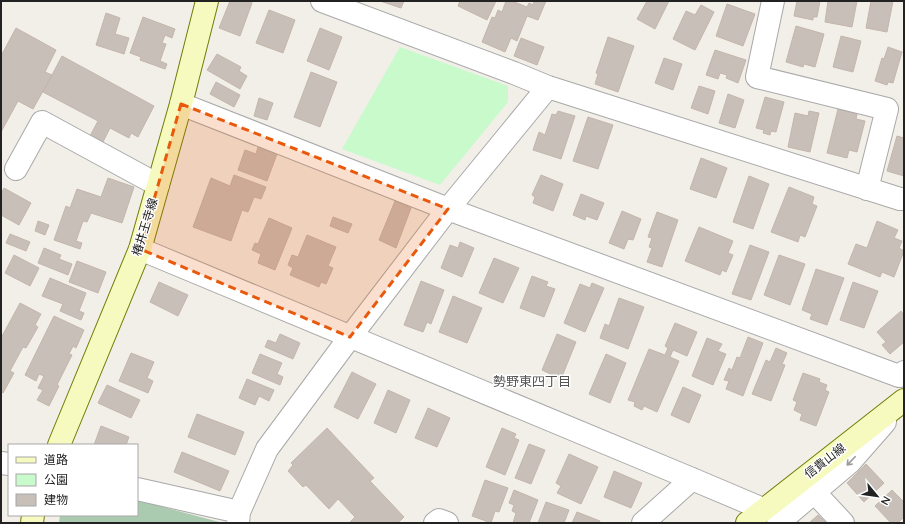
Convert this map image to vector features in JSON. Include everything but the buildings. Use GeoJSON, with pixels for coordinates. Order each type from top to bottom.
{"type":"FeatureCollection","features":[{"type":"Feature","properties":{"kind":"main road","name":"椿井王寺線"},"geometry":{"type":"LineString","coordinates":[[59,444],[140,249],[181,104],[207,1]]}},
{"type":"Feature","properties":{"kind":"main road","name":"信貴山線"},"geometry":{"type":"LineString","coordinates":[[763,518],[904,400]]}},
{"type":"Feature","properties":{"kind":"street"},"geometry":{"type":"LineString","coordinates":[[322,1],[507,70],[548,87],[866,189],[904,199]]}},
{"type":"Feature","properties":{"kind":"street"},"geometry":{"type":"LineString","coordinates":[[773,1],[757,77],[887,109],[866,189]]}},
{"type":"Feature","properties":{"kind":"street"},"geometry":{"type":"LineString","coordinates":[[138,489],[239,518],[267,449],[448,209],[548,87]]}},
{"type":"Feature","properties":{"kind":"street"},"geometry":{"type":"LineString","coordinates":[[181,104],[448,209],[899,376],[904,372]]}},
{"type":"Feature","properties":{"kind":"street"},"geometry":{"type":"LineString","coordinates":[[16,169],[42,122],[158,185]]}},
{"type":"Feature","properties":{"kind":"street"},"geometry":{"type":"LineString","coordinates":[[140,249],[692,479],[763,518],[815,493],[850,462],[904,400]]}},
{"type":"Feature","properties":{"kind":"street"},"geometry":{"type":"LineString","coordinates":[[643,523],[692,479]]}},
{"type":"Feature","properties":{"kind":"street"},"geometry":{"type":"LineString","coordinates":[[815,493],[843,523]]}},
{"type":"Feature","properties":{"kind":"street"},"geometry":{"type":"LineString","coordinates":[[435,523],[439,520],[448,523]]}},
{"type":"Feature","properties":{"kind":"highlighted area"},"geometry":{"type":"Polygon","coordinates":[[[181,104],[448,209],[350,337],[140,249],[181,104]]]}},
{"type":"Feature","properties":{"kind":"green space"},"geometry":{"type":"Polygon","coordinates":[[[400,47],[508,86],[508,102],[440,185],[342,149],[400,47]]]}},
{"type":"Feature","properties":{"kind":"green space"},"geometry":{"type":"Polygon","coordinates":[[[138,500],[223,523],[59,523],[60,516],[138,516],[138,500]]]}},
{"type":"Feature","properties":{"kind":"district","name":"勢野東四丁目"},"geometry":{"type":"Point","coordinates":[532,381]}}]}
